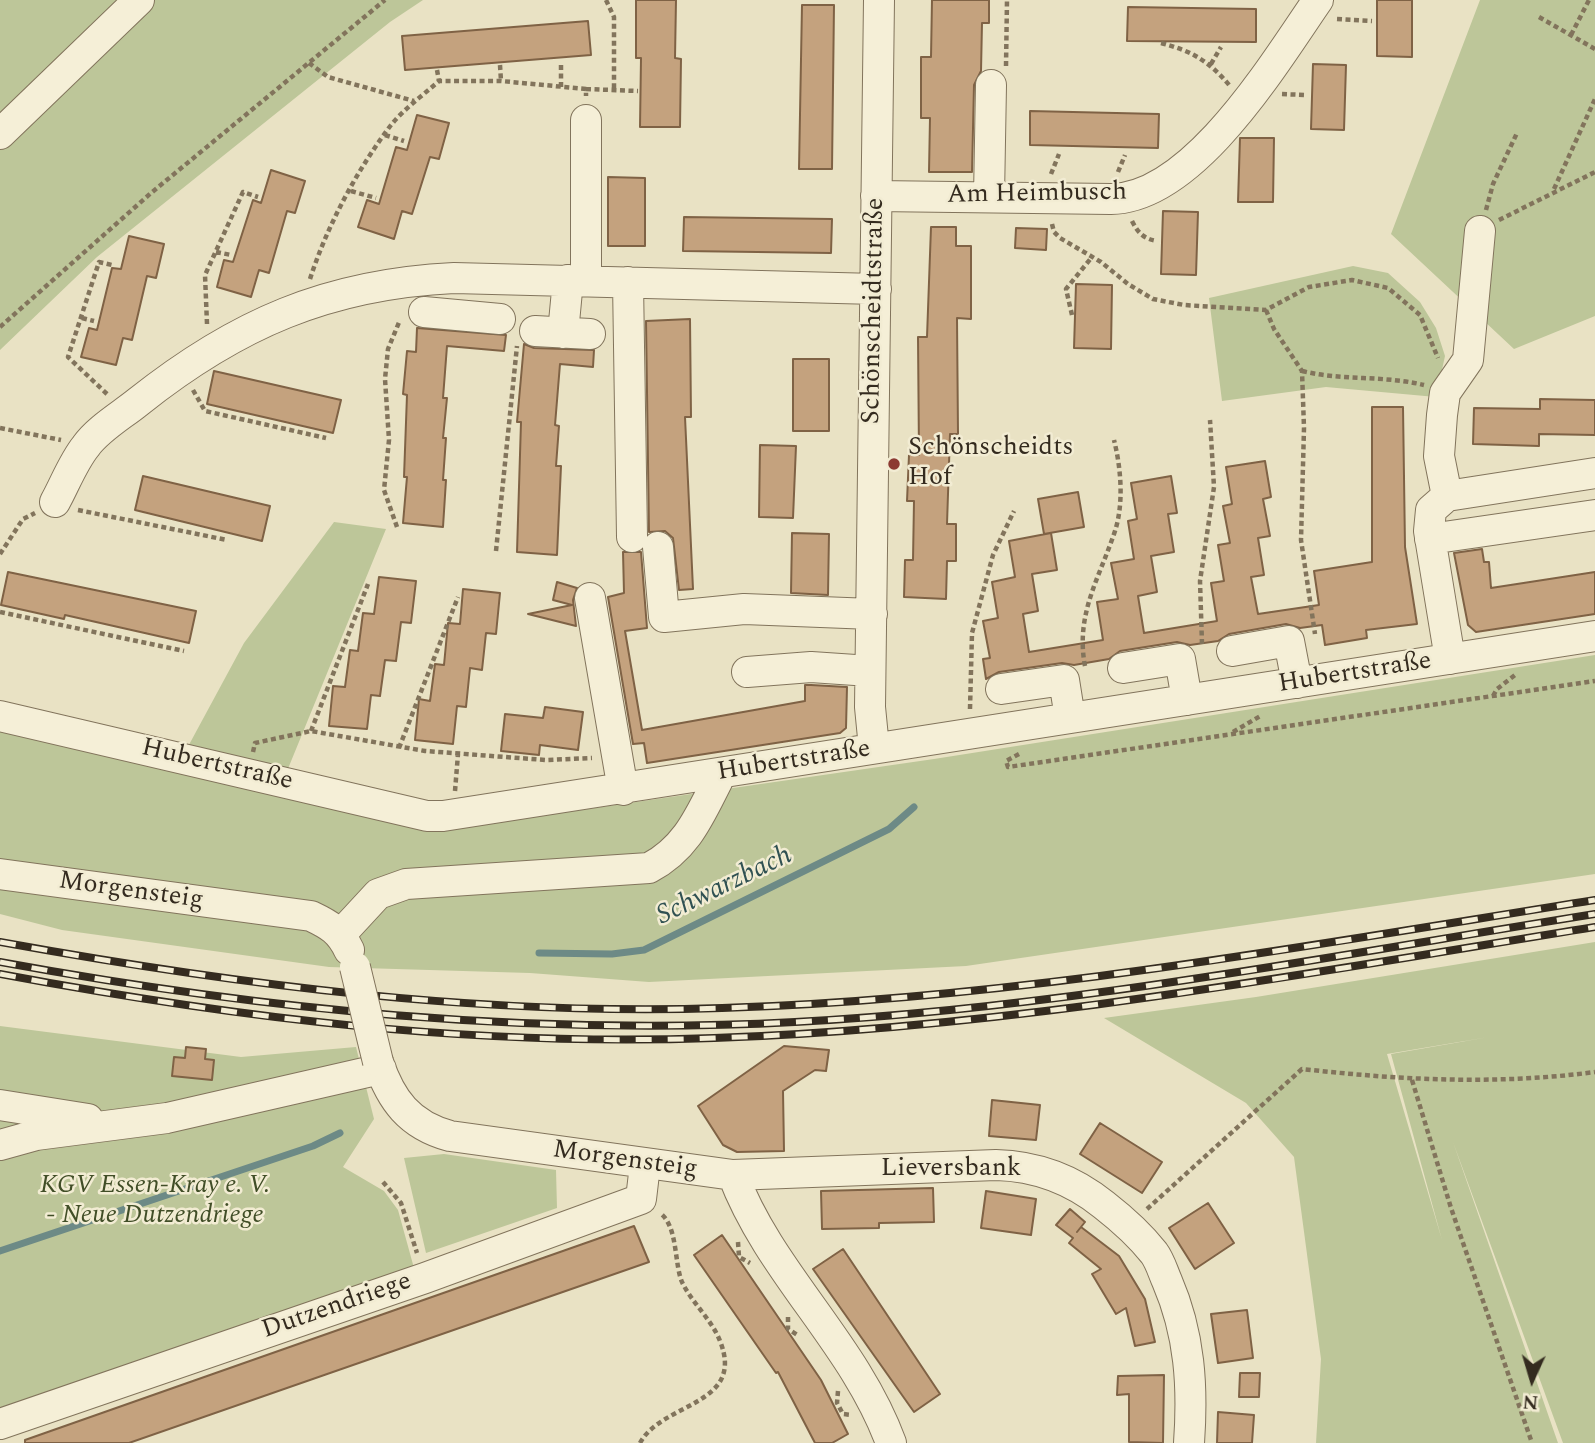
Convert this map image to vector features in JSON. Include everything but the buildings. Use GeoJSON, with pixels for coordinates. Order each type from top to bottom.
{"type":"FeatureCollection","features":[{"type":"Feature","properties":{"kind":"street"},"geometry":{"type":"LineString","coordinates":[[0,134],[139,0]]}},
{"type":"Feature","properties":{"kind":"street","name":"Schönscheidtstraße"},"geometry":{"type":"LineString","coordinates":[[874,748],[870,671],[880,0]]}},
{"type":"Feature","properties":{"kind":"street","name":"Am Heimbusch"},"geometry":{"type":"LineString","coordinates":[[877,196],[1120,199],[1144,193],[1171,179],[1205,148],[1245,102],[1314,6]]}},
{"type":"Feature","properties":{"kind":"street"},"geometry":{"type":"LineString","coordinates":[[989,197],[991,85]]}},
{"type":"Feature","properties":{"kind":"street"},"geometry":{"type":"LineString","coordinates":[[424,312],[460,315],[541,331],[577,281],[586,120]]}},
{"type":"Feature","properties":{"kind":"street"},"geometry":{"type":"LineString","coordinates":[[1447,496],[1439,456],[1445,393],[1468,360],[1480,231]]}},
{"type":"Feature","properties":{"kind":"street"},"geometry":{"type":"LineString","coordinates":[[460,315],[462,278]]}},
{"type":"Feature","properties":{"kind":"street"},"geometry":{"type":"LineString","coordinates":[[55,502],[86,445],[125,412],[209,349],[300,306],[416,280],[462,278],[876,289]]}},
{"type":"Feature","properties":{"kind":"street"},"geometry":{"type":"LineString","coordinates":[[628,282],[645,542],[664,617],[744,609],[872,614]]}},
{"type":"Feature","properties":{"kind":"street"},"geometry":{"type":"LineString","coordinates":[[1450,660],[1430,540],[1431,510],[1447,496],[1595,473]]}},
{"type":"Feature","properties":{"kind":"street"},"geometry":{"type":"LineString","coordinates":[[1430,540],[1595,515]]}},
{"type":"Feature","properties":{"kind":"street"},"geometry":{"type":"LineString","coordinates":[[590,598],[622,790]]}},
{"type":"Feature","properties":{"kind":"street","name":"Hubertstraße"},"geometry":{"type":"LineString","coordinates":[[0,716],[427,816],[456,815],[1595,636]]}},
{"type":"Feature","properties":{"kind":"street"},"geometry":{"type":"LineString","coordinates":[[1218,651],[1289,641],[1310,681]]}},
{"type":"Feature","properties":{"kind":"street"},"geometry":{"type":"LineString","coordinates":[[1123,668],[1180,659],[1186,700]]}},
{"type":"Feature","properties":{"kind":"street"},"geometry":{"type":"LineString","coordinates":[[747,672],[811,667],[870,671]]}},
{"type":"Feature","properties":{"kind":"street"},"geometry":{"type":"LineString","coordinates":[[1001,689],[1064,680],[1070,718]]}},
{"type":"Feature","properties":{"kind":"street"},"geometry":{"type":"LineString","coordinates":[[341,933],[378,894],[406,884],[649,868],[671,857],[689,834],[722,774]]}},
{"type":"Feature","properties":{"kind":"street","name":"Morgensteig"},"geometry":{"type":"LineString","coordinates":[[0,874],[311,916],[341,933],[355,967],[379,1065],[398,1107],[433,1131],[645,1165],[733,1175],[755,1224],[860,1377],[891,1443]]}},
{"type":"Feature","properties":{"kind":"street"},"geometry":{"type":"LineString","coordinates":[[0,1145],[36,1135],[167,1118],[379,1065]]}},
{"type":"Feature","properties":{"kind":"street"},"geometry":{"type":"LineString","coordinates":[[0,1105],[116,1124]]}},
{"type":"Feature","properties":{"kind":"street"},"geometry":{"type":"LineString","coordinates":[[641,1199],[645,1165]]}},
{"type":"Feature","properties":{"kind":"street","name":"Lieversbank"},"geometry":{"type":"LineString","coordinates":[[733,1175],[996,1165],[1025,1167],[1055,1176],[1092,1195],[1129,1225],[1155,1255],[1182,1320],[1189,1357],[1189,1443]]}},
{"type":"Feature","properties":{"kind":"street","name":"Dutzendriege"},"geometry":{"type":"LineString","coordinates":[[0,1424],[425,1278],[641,1199]]}},
{"type":"Feature","properties":{"kind":"path"},"geometry":{"type":"LineString","coordinates":[[0,327],[151,193],[385,0]]}},
{"type":"Feature","properties":{"kind":"path"},"geometry":{"type":"LineString","coordinates":[[606,0],[614,17],[614,89]]}},
{"type":"Feature","properties":{"kind":"path"},"geometry":{"type":"LineString","coordinates":[[991,85],[1006,79],[1007,0]]}},
{"type":"Feature","properties":{"kind":"path"},"geometry":{"type":"LineString","coordinates":[[1571,34],[1589,0]]}},
{"type":"Feature","properties":{"kind":"path"},"geometry":{"type":"LineString","coordinates":[[1314,6],[1318,18],[1372,21]]}},
{"type":"Feature","properties":{"kind":"path"},"geometry":{"type":"LineString","coordinates":[[1539,17],[1595,49]]}},
{"type":"Feature","properties":{"kind":"path"},"geometry":{"type":"LineString","coordinates":[[1161,43],[1190,51],[1211,64],[1245,102]]}},
{"type":"Feature","properties":{"kind":"path"},"geometry":{"type":"LineString","coordinates":[[1211,64],[1221,47]]}},
{"type":"Feature","properties":{"kind":"path"},"geometry":{"type":"LineString","coordinates":[[309,62],[328,77],[415,102]]}},
{"type":"Feature","properties":{"kind":"path"},"geometry":{"type":"LineString","coordinates":[[500,65],[500,81]]}},
{"type":"Feature","properties":{"kind":"path"},"geometry":{"type":"LineString","coordinates":[[561,65],[561,87]]}},
{"type":"Feature","properties":{"kind":"path"},"geometry":{"type":"LineString","coordinates":[[437,70],[439,81]]}},
{"type":"Feature","properties":{"kind":"path"},"geometry":{"type":"LineString","coordinates":[[300,306],[327,237],[385,135],[415,102],[439,81],[500,81],[638,91]]}},
{"type":"Feature","properties":{"kind":"path"},"geometry":{"type":"LineString","coordinates":[[586,89],[586,120]]}},
{"type":"Feature","properties":{"kind":"path"},"geometry":{"type":"LineString","coordinates":[[1554,190],[1595,99]]}},
{"type":"Feature","properties":{"kind":"path"},"geometry":{"type":"LineString","coordinates":[[1480,231],[1493,184],[1517,132]]}},
{"type":"Feature","properties":{"kind":"path"},"geometry":{"type":"LineString","coordinates":[[385,135],[404,141]]}},
{"type":"Feature","properties":{"kind":"path"},"geometry":{"type":"LineString","coordinates":[[1480,231],[1554,190],[1595,172]]}},
{"type":"Feature","properties":{"kind":"path"},"geometry":{"type":"LineString","coordinates":[[351,191],[376,198]]}},
{"type":"Feature","properties":{"kind":"path"},"geometry":{"type":"LineString","coordinates":[[209,349],[205,275],[243,192],[258,197]]}},
{"type":"Feature","properties":{"kind":"path"},"geometry":{"type":"LineString","coordinates":[[1052,198],[1054,232],[1153,299],[1214,309],[1245,307],[1266,310],[1309,287],[1352,280],[1388,288],[1420,315],[1439,360],[1445,393]]}},
{"type":"Feature","properties":{"kind":"path"},"geometry":{"type":"LineString","coordinates":[[1120,199],[1137,231],[1148,239],[1157,241]]}},
{"type":"Feature","properties":{"kind":"path"},"geometry":{"type":"LineString","coordinates":[[216,252],[231,255]]}},
{"type":"Feature","properties":{"kind":"path"},"geometry":{"type":"LineString","coordinates":[[1072,315],[1066,289],[1092,257]]}},
{"type":"Feature","properties":{"kind":"path"},"geometry":{"type":"LineString","coordinates":[[112,265],[99,262],[68,357],[125,412]]}},
{"type":"Feature","properties":{"kind":"path"},"geometry":{"type":"LineString","coordinates":[[397,527],[384,490],[388,440],[386,364],[388,349],[416,280]]}},
{"type":"Feature","properties":{"kind":"path"},"geometry":{"type":"LineString","coordinates":[[1266,310],[1274,329],[1302,371],[1304,428],[1301,540],[1310,681]]}},
{"type":"Feature","properties":{"kind":"path"},"geometry":{"type":"LineString","coordinates":[[82,318],[94,321]]}},
{"type":"Feature","properties":{"kind":"path"},"geometry":{"type":"LineString","coordinates":[[496,551],[511,385],[541,331]]}},
{"type":"Feature","properties":{"kind":"path"},"geometry":{"type":"LineString","coordinates":[[181,368],[205,411],[326,438]]}},
{"type":"Feature","properties":{"kind":"path"},"geometry":{"type":"LineString","coordinates":[[1302,371],[1325,377],[1382,377],[1431,386],[1445,393]]}},
{"type":"Feature","properties":{"kind":"path"},"geometry":{"type":"LineString","coordinates":[[1210,420],[1214,487],[1200,581],[1218,651]]}},
{"type":"Feature","properties":{"kind":"path"},"geometry":{"type":"LineString","coordinates":[[0,428],[86,445]]}},
{"type":"Feature","properties":{"kind":"path"},"geometry":{"type":"LineString","coordinates":[[1086,668],[1083,627],[1086,604],[1116,530],[1120,495],[1115,440]]}},
{"type":"Feature","properties":{"kind":"path"},"geometry":{"type":"LineString","coordinates":[[0,554],[23,519],[55,502],[94,515],[227,540]]}},
{"type":"Feature","properties":{"kind":"path"},"geometry":{"type":"LineString","coordinates":[[970,735],[972,632],[993,555],[1014,512]]}},
{"type":"Feature","properties":{"kind":"path"},"geometry":{"type":"LineString","coordinates":[[311,731],[368,584]]}},
{"type":"Feature","properties":{"kind":"path"},"geometry":{"type":"LineString","coordinates":[[399,748],[458,597]]}},
{"type":"Feature","properties":{"kind":"path"},"geometry":{"type":"LineString","coordinates":[[0,612],[184,651]]}},
{"type":"Feature","properties":{"kind":"path"},"geometry":{"type":"LineString","coordinates":[[1039,723],[1038,745],[1006,761],[1008,767],[1595,681]]}},
{"type":"Feature","properties":{"kind":"path"},"geometry":{"type":"LineString","coordinates":[[249,773],[255,743],[311,731],[399,748],[458,754],[546,760],[617,757]]}},
{"type":"Feature","properties":{"kind":"path"},"geometry":{"type":"LineString","coordinates":[[456,815],[454,796],[458,754]]}},
{"type":"Feature","properties":{"kind":"path"},"geometry":{"type":"LineString","coordinates":[[1129,1225],[1302,1069],[1412,1080],[1510,1080],[1595,1072]]}},
{"type":"Feature","properties":{"kind":"path"},"geometry":{"type":"LineString","coordinates":[[1412,1080],[1451,1208],[1532,1443]]}},
{"type":"Feature","properties":{"kind":"path"},"geometry":{"type":"LineString","coordinates":[[383,1182],[401,1203],[425,1278]]}},
{"type":"Feature","properties":{"kind":"path"},"geometry":{"type":"LineString","coordinates":[[640,1443],[654,1423],[691,1408],[720,1384],[726,1360],[719,1338],[691,1301],[678,1273],[679,1261],[662,1212],[648,1216],[641,1199]]}},
{"type":"Feature","properties":{"kind":"green space"},"geometry":{"type":"Polygon","coordinates":[[[0,0],[423,0],[390,22],[97,257],[0,350],[0,0]]]}},
{"type":"Feature","properties":{"kind":"green space"},"geometry":{"type":"Polygon","coordinates":[[[1480,0],[1595,0],[1595,316],[1514,349],[1391,234],[1480,0]]]}},
{"type":"Feature","properties":{"kind":"green space"},"geometry":{"type":"Polygon","coordinates":[[[1353,266],[1388,273],[1420,302],[1436,328],[1445,356],[1436,397],[1326,387],[1222,401],[1209,298],[1353,266]]]}},
{"type":"Feature","properties":{"kind":"green space"},"geometry":{"type":"Polygon","coordinates":[[[334,522],[386,529],[285,776],[184,754],[244,643],[334,522]]]}},
{"type":"Feature","properties":{"kind":"green space"},"geometry":{"type":"Polygon","coordinates":[[[1595,655],[1595,874],[966,966],[649,982],[530,973],[329,967],[62,930],[0,914],[0,719],[442,830],[934,759],[1595,655]]]}},
{"type":"Feature","properties":{"kind":"green space"},"geometry":{"type":"Polygon","coordinates":[[[1595,942],[1595,1443],[1563,1443],[1453,1142],[1558,1443],[1316,1443],[1321,1359],[1294,1157],[1246,1103],[1104,1018],[1256,997],[1595,942]],[[1489,1037],[1387,1054],[1442,1240],[1391,1054],[1489,1037]]]}},
{"type":"Feature","properties":{"kind":"green space","name":"KGV Essen-Kray e. V. - Neue Dutzendriege"},"geometry":{"type":"Polygon","coordinates":[[[0,1026],[241,1057],[356,1047],[374,1119],[343,1167],[384,1191],[398,1210],[417,1279],[0,1420],[0,1026]]]}},
{"type":"Feature","properties":{"kind":"green space"},"geometry":{"type":"Polygon","coordinates":[[[444,1154],[556,1170],[557,1208],[426,1253],[404,1158],[444,1154]]]}},
{"type":"Feature","properties":{"kind":"waterway","name":"Schwarzbach"},"geometry":{"type":"LineString","coordinates":[[539,953],[612,954],[644,950],[889,829],[914,807]]}},
{"type":"Feature","properties":{"kind":"waterway","name":"Schwarzbach"},"geometry":{"type":"LineString","coordinates":[[0,1251],[313,1146],[340,1133]]}},
{"type":"Feature","properties":{"kind":"railway"},"geometry":{"type":"LineString","coordinates":[[0,942],[179,972],[360,994],[541,1007],[722,1008],[832,1003],[1051,982],[1269,952],[1595,900]]}},
{"type":"Feature","properties":{"kind":"railway"},"geometry":{"type":"LineString","coordinates":[[0,962],[198,994],[396,1015],[595,1025],[795,1022],[896,1015],[1096,993],[1595,914]]}},
{"type":"Feature","properties":{"kind":"railway"},"geometry":{"type":"LineString","coordinates":[[0,974],[177,1004],[355,1026],[534,1038],[714,1038],[936,1023],[1046,1011],[1266,980],[1595,927]]}},
{"type":"Feature","properties":{"kind":"place","name":"Schönscheidts Hof"},"geometry":{"type":"Point","coordinates":[894,464]}}]}
